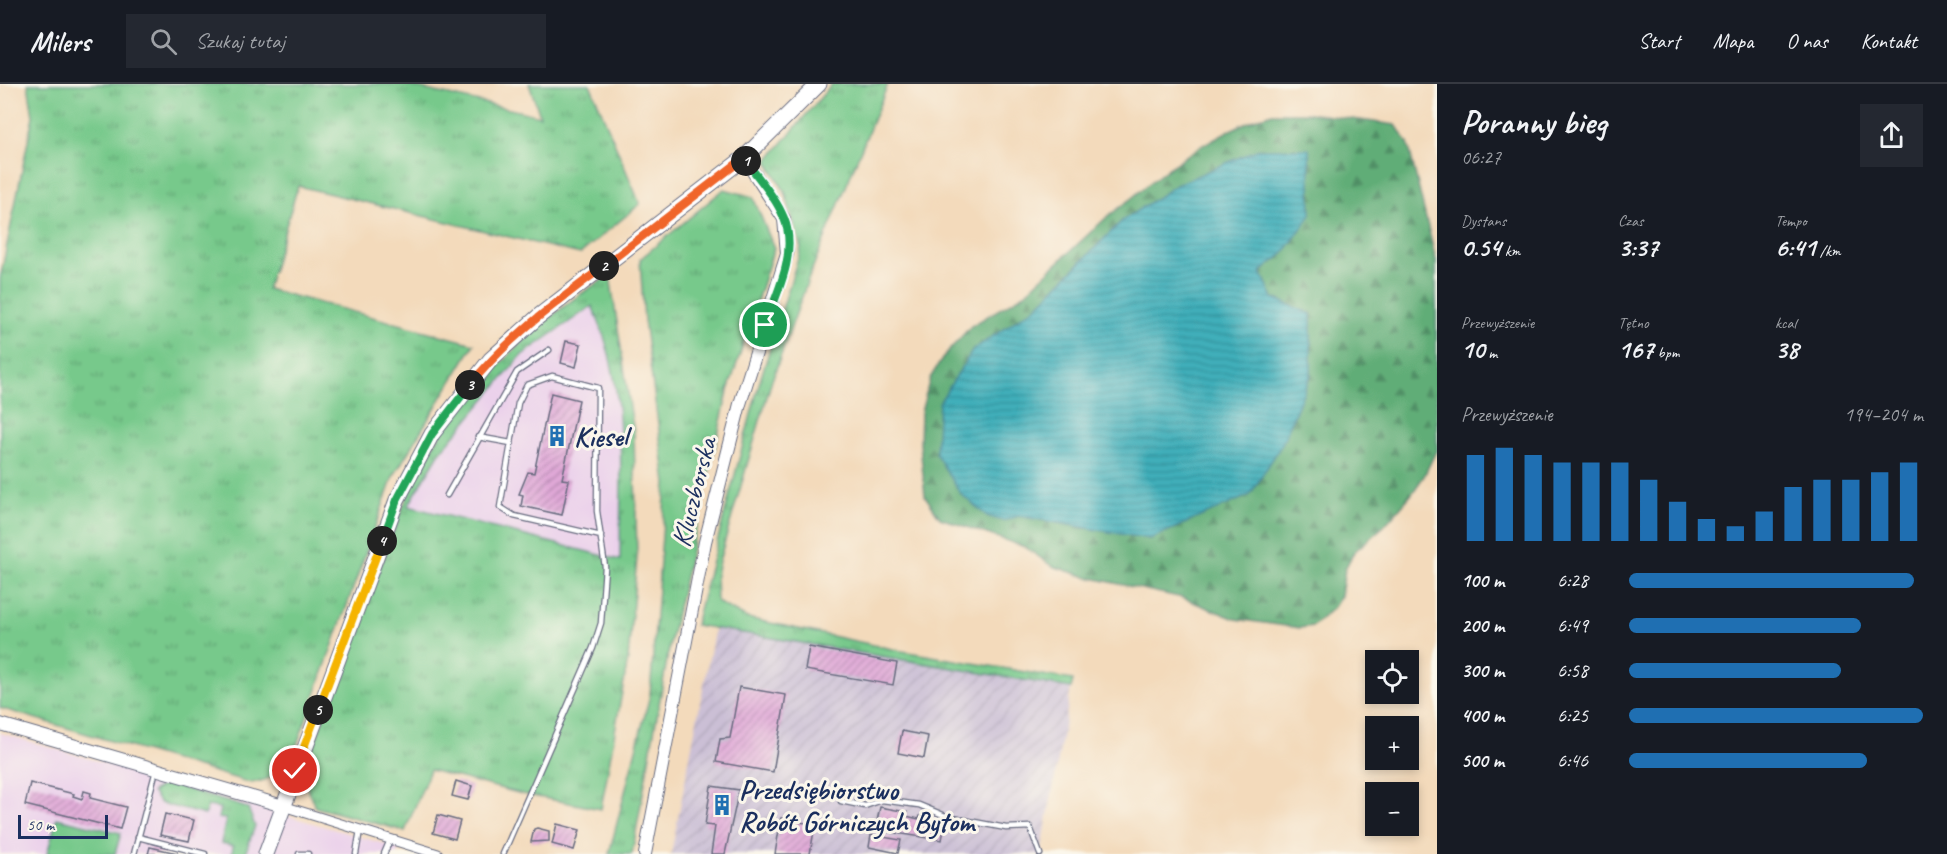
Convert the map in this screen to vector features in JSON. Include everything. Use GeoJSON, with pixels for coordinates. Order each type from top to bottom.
{"type":"FeatureCollection","features":[{"type":"Feature","properties":{"kind":"main road"},"geometry":{"type":"LineString","coordinates":[[266,854],[397,500],[432,434],[491,359],[538,315],[648,234],[744,158],[819,84]]}},
{"type":"Feature","properties":{"kind":"street","name":"Kluczborska"},"geometry":{"type":"LineString","coordinates":[[645,854],[710,520],[740,404],[788,254],[784,219],[744,158]]}},
{"type":"Feature","properties":{"kind":"street"},"geometry":{"type":"LineString","coordinates":[[0,723],[438,854]]}},
{"type":"Feature","properties":{"kind":"lane"},"geometry":{"type":"LineString","coordinates":[[447,495],[517,372],[549,350]]}},
{"type":"Feature","properties":{"kind":"lane"},"geometry":{"type":"LineString","coordinates":[[503,854],[596,639],[601,623],[605,567],[601,536],[597,511],[598,388],[552,376],[527,385],[518,404],[500,507],[514,516],[601,536]]}},
{"type":"Feature","properties":{"kind":"lane"},"geometry":{"type":"LineString","coordinates":[[478,437],[511,443]]}},
{"type":"Feature","properties":{"kind":"lane"},"geometry":{"type":"LineString","coordinates":[[134,854],[156,770]]}},
{"type":"Feature","properties":{"kind":"lane"},"geometry":{"type":"LineString","coordinates":[[841,801],[865,806],[882,800],[919,806],[948,818],[1006,828],[1030,827],[1040,854]]}},
{"type":"Feature","properties":{"kind":"lane"},"geometry":{"type":"LineString","coordinates":[[356,854],[360,830]]}},
{"type":"Feature","properties":{"kind":"lane"},"geometry":{"type":"LineString","coordinates":[[138,837],[205,854]]}},
{"type":"Feature","properties":{"kind":"lane"},"geometry":{"type":"LineString","coordinates":[[384,854],[390,839]]}},
{"type":"Feature","properties":{"kind":"lane"},"geometry":{"type":"LineString","coordinates":[[299,854],[308,854]]}},
{"type":"Feature","properties":{"kind":"shaded area"},"geometry":{"type":"Polygon","coordinates":[[[593,306],[609,353],[620,411],[621,560],[408,506],[439,454],[522,355],[593,306]]]}},
{"type":"Feature","properties":{"kind":"shaded area"},"geometry":{"type":"Polygon","coordinates":[[[715,627],[1071,688],[1041,854],[671,854],[715,627]]]}},
{"type":"Feature","properties":{"kind":"shaded area"},"geometry":{"type":"Polygon","coordinates":[[[0,733],[399,848],[397,854],[0,854],[0,733]]]}},
{"type":"Feature","properties":{"kind":"green space"},"geometry":{"type":"Polygon","coordinates":[[[28,84],[401,84],[540,116],[529,84],[590,84],[640,204],[580,254],[298,186],[267,289],[474,344],[393,477],[290,764],[285,763],[275,775],[262,781],[251,783],[0,708],[0,279],[33,116],[28,84]]]}},
{"type":"Feature","properties":{"kind":"green space"},"geometry":{"type":"Polygon","coordinates":[[[832,84],[888,84],[811,272],[771,383],[719,561],[716,575],[717,602],[747,618],[902,651],[1073,680],[1071,688],[695,625],[759,384],[801,248],[785,192],[767,161],[832,84]]]}},
{"type":"Feature","properties":{"kind":"green space"},"geometry":{"type":"Polygon","coordinates":[[[1272,113],[1309,113],[1396,125],[1408,143],[1436,260],[1437,449],[1424,476],[1411,495],[1384,526],[1354,552],[1345,569],[1341,596],[1334,607],[1313,626],[1300,628],[1235,619],[1183,598],[1087,577],[1052,566],[1025,547],[940,518],[925,496],[920,444],[921,412],[930,378],[944,356],[971,326],[1023,295],[1109,215],[1166,170],[1209,141],[1272,113]],[[1259,149],[1123,220],[1037,306],[973,350],[1019,516],[1150,539],[1311,314],[1273,298],[1261,272],[1283,254],[1259,149]]]}},
{"type":"Feature","properties":{"kind":"green space"},"geometry":{"type":"Polygon","coordinates":[[[724,189],[753,197],[774,248],[728,391],[671,638],[632,854],[609,854],[650,695],[666,483],[644,320],[640,259],[724,189]]]}},
{"type":"Feature","properties":{"kind":"green space"},"geometry":{"type":"Polygon","coordinates":[[[610,276],[634,433],[637,557],[628,659],[601,809],[522,794],[430,770],[405,831],[315,807],[307,787],[310,770],[305,768],[407,496],[423,464],[447,426],[488,377],[537,329],[587,290],[610,276]],[[592,306],[522,355],[439,454],[408,506],[620,560],[620,431],[612,367],[604,336],[592,306]]]}},
{"type":"Feature","properties":{"kind":"green space"},"geometry":{"type":"Polygon","coordinates":[[[166,783],[248,808],[255,826],[245,854],[232,854],[233,846],[221,843],[226,819],[218,818],[220,808],[207,806],[205,815],[160,803],[152,792],[166,783]]]}},
{"type":"Feature","properties":{"kind":"green space"},"geometry":{"type":"Polygon","coordinates":[[[57,818],[121,833],[115,854],[47,854],[57,818]]]}},
{"type":"Feature","properties":{"kind":"water"},"geometry":{"type":"Polygon","coordinates":[[[1259,149],[1309,149],[1311,215],[1283,254],[1261,272],[1273,298],[1311,314],[1311,374],[1282,444],[1250,495],[1150,539],[1019,516],[1003,521],[987,516],[961,494],[936,454],[939,403],[973,350],[1037,306],[1123,220],[1178,184],[1259,149]]]}},
{"type":"Feature","properties":{"kind":"building"},"geometry":{"type":"Polygon","coordinates":[[[566,341],[581,344],[576,367],[561,363],[566,341]]]}},
{"type":"Feature","properties":{"kind":"building","name":"Kiesel"},"geometry":{"type":"Polygon","coordinates":[[[551,393],[579,400],[562,479],[569,480],[562,515],[521,506],[523,495],[519,494],[528,472],[534,473],[551,393]]]}},
{"type":"Feature","properties":{"kind":"building"},"geometry":{"type":"Polygon","coordinates":[[[809,647],[897,663],[893,685],[805,670],[809,647]]]}},
{"type":"Feature","properties":{"kind":"building"},"geometry":{"type":"Polygon","coordinates":[[[739,687],[786,695],[773,772],[716,762],[720,739],[730,738],[739,687]]]}},
{"type":"Feature","properties":{"kind":"building"},"geometry":{"type":"Polygon","coordinates":[[[902,731],[928,736],[924,758],[898,753],[902,731]]]}},
{"type":"Feature","properties":{"kind":"building"},"geometry":{"type":"Polygon","coordinates":[[[456,781],[472,786],[468,800],[452,796],[456,781]]]}},
{"type":"Feature","properties":{"kind":"building"},"geometry":{"type":"Polygon","coordinates":[[[30,783],[74,794],[73,796],[82,799],[84,791],[91,793],[90,798],[126,807],[120,829],[25,805],[30,783]]]}},
{"type":"Feature","properties":{"kind":"building","name":"Przedsiębiorstwo Robót Górniczych Bytom"},"geometry":{"type":"Polygon","coordinates":[[[711,786],[739,790],[725,854],[711,854],[715,826],[705,825],[711,786]]]}},
{"type":"Feature","properties":{"kind":"building"},"geometry":{"type":"Polygon","coordinates":[[[880,807],[907,812],[906,816],[919,819],[923,816],[923,819],[945,824],[942,840],[875,830],[880,807]]]}},
{"type":"Feature","properties":{"kind":"building"},"geometry":{"type":"Polygon","coordinates":[[[165,814],[194,820],[189,841],[160,835],[165,814]]]}},
{"type":"Feature","properties":{"kind":"building"},"geometry":{"type":"Polygon","coordinates":[[[438,815],[460,821],[455,839],[433,833],[438,815]]]}},
{"type":"Feature","properties":{"kind":"building"},"geometry":{"type":"Polygon","coordinates":[[[781,818],[815,825],[810,854],[775,854],[781,818]]]}},
{"type":"Feature","properties":{"kind":"building"},"geometry":{"type":"Polygon","coordinates":[[[557,824],[580,830],[574,850],[552,844],[557,824]]]}},
{"type":"Feature","properties":{"kind":"building"},"geometry":{"type":"Polygon","coordinates":[[[534,829],[549,831],[549,841],[531,842],[534,829]]]}},
{"type":"Feature","properties":{"kind":"building"},"geometry":{"type":"Polygon","coordinates":[[[871,835],[901,840],[898,853],[869,847],[871,835]]]}},
{"type":"Feature","properties":{"kind":"building"},"geometry":{"type":"Polygon","coordinates":[[[150,847],[177,853],[148,854],[150,847]]]}},
{"type":"Feature","properties":{"kind":"place","name":"Kiesel"},"geometry":{"type":"Point","coordinates":[557,436]}},
{"type":"Feature","properties":{"kind":"place","name":"Przedsiębiorstwo Robót Górniczych Bytom"},"geometry":{"type":"Point","coordinates":[722,805]}},
{"type":"Feature","properties":{"kind":"route"},"geometry":{"type":"LineString","coordinates":[[295,771],[397,500],[432,434],[491,359],[538,315],[648,234],[744,158],[776,204],[784,219],[788,236],[786,264],[765,325]]}}]}
